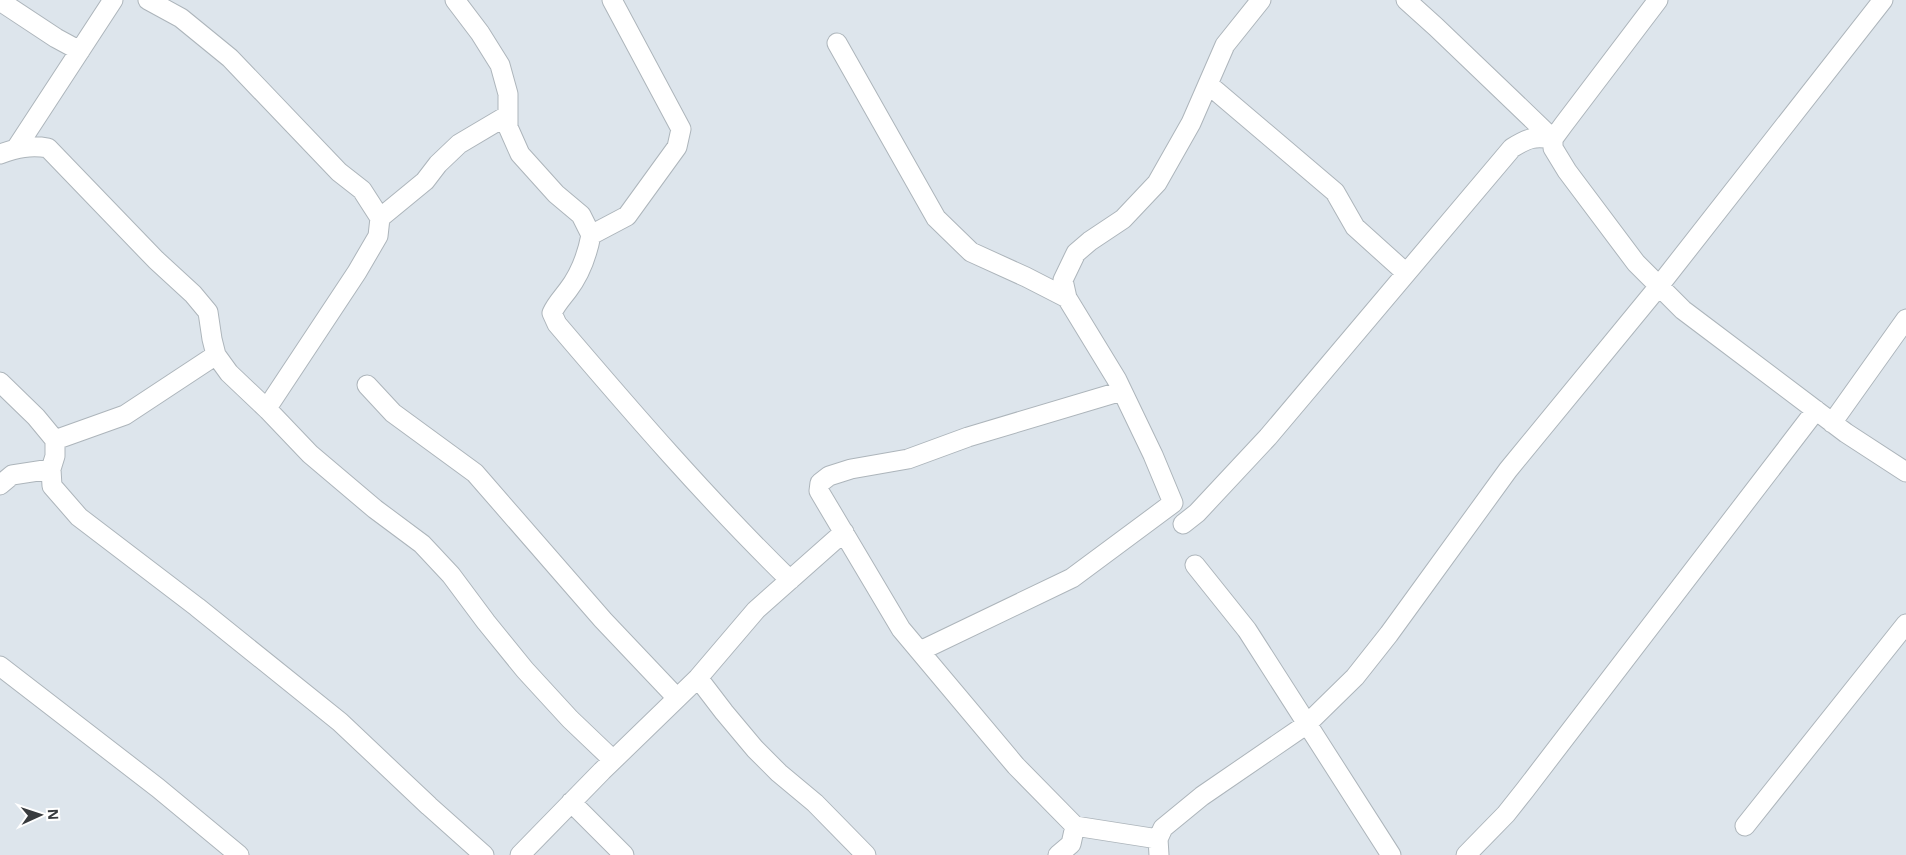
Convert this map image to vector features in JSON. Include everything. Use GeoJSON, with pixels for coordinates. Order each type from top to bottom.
{"type":"FeatureCollection","features":[{"type":"Feature","properties":{"kind":"street"},"geometry":{"type":"LineString","coordinates":[[9,151],[80,51],[113,0]]}},
{"type":"Feature","properties":{"kind":"street"},"geometry":{"type":"LineString","coordinates":[[148,0],[181,18],[230,58],[339,172],[362,190],[380,218],[378,236],[357,272],[269,405],[268,410]]}},
{"type":"Feature","properties":{"kind":"street"},"geometry":{"type":"LineString","coordinates":[[455,0],[480,33],[500,65],[508,94],[508,127],[520,154],[556,194],[581,215],[591,235],[586,259],[568,290],[557,302],[552,313],[557,324],[682,468],[741,532],[790,580]]}},
{"type":"Feature","properties":{"kind":"street"},"geometry":{"type":"LineString","coordinates":[[591,235],[627,216],[677,147],[681,130],[612,0]]}},
{"type":"Feature","properties":{"kind":"street"},"geometry":{"type":"LineString","coordinates":[[920,652],[1072,578],[1173,503],[1153,455],[1122,392],[1067,298],[1064,280],[1076,253],[1090,241],[1123,219],[1157,183],[1191,123],[1209,85],[1225,44],[1261,0]]}},
{"type":"Feature","properties":{"kind":"street"},"geometry":{"type":"LineString","coordinates":[[1406,0],[1553,139]]}},
{"type":"Feature","properties":{"kind":"street"},"geometry":{"type":"LineString","coordinates":[[1122,392],[968,437],[908,459],[851,469],[825,478],[820,482],[819,491],[901,629],[1016,766],[1075,826],[1159,847],[1163,828],[1202,796],[1307,724],[1355,677],[1395,626],[1508,470],[1659,286],[1883,0]]}},
{"type":"Feature","properties":{"kind":"street"},"geometry":{"type":"LineString","coordinates":[[0,1],[56,38],[80,51]]}},
{"type":"Feature","properties":{"kind":"street"},"geometry":{"type":"LineString","coordinates":[[1649,3],[1553,139],[1553,148],[1567,171],[1636,263],[1683,310],[1832,423],[1906,472]]}},
{"type":"Feature","properties":{"kind":"street"},"geometry":{"type":"LineString","coordinates":[[837,42],[936,218],[971,252],[1067,298]]}},
{"type":"Feature","properties":{"kind":"street"},"geometry":{"type":"LineString","coordinates":[[1209,85],[1335,192],[1355,227],[1406,273]]}},
{"type":"Feature","properties":{"kind":"street"},"geometry":{"type":"LineString","coordinates":[[380,218],[424,181],[438,164],[459,144],[508,115]]}},
{"type":"Feature","properties":{"kind":"street"},"geometry":{"type":"LineString","coordinates":[[1183,524],[1197,513],[1268,437],[1512,148],[1523,141],[1537,136],[1553,139]]}},
{"type":"Feature","properties":{"kind":"street"},"geometry":{"type":"LineString","coordinates":[[9,151],[33,146],[48,148],[156,260],[193,294],[208,312],[216,355],[229,373],[310,454],[375,509],[422,544],[451,575],[525,670],[570,719],[613,760]]}},
{"type":"Feature","properties":{"kind":"street"},"geometry":{"type":"LineString","coordinates":[[1832,423],[1906,319]]}},
{"type":"Feature","properties":{"kind":"street"},"geometry":{"type":"LineString","coordinates":[[55,440],[125,415],[216,355]]}},
{"type":"Feature","properties":{"kind":"street"},"geometry":{"type":"LineString","coordinates":[[0,382],[36,417],[55,440],[55,456],[51,470],[52,486],[79,517],[197,607],[340,722],[484,855]]}},
{"type":"Feature","properties":{"kind":"street"},"geometry":{"type":"LineString","coordinates":[[367,385],[393,413],[475,473],[603,620],[677,698]]}},
{"type":"Feature","properties":{"kind":"street"},"geometry":{"type":"LineString","coordinates":[[1466,855],[1506,814],[1525,790],[1816,410]]}},
{"type":"Feature","properties":{"kind":"street"},"geometry":{"type":"LineString","coordinates":[[0,485],[12,475],[51,470]]}},
{"type":"Feature","properties":{"kind":"street"},"geometry":{"type":"LineString","coordinates":[[520,855],[613,760],[698,678],[756,610],[844,532]]}},
{"type":"Feature","properties":{"kind":"street"},"geometry":{"type":"LineString","coordinates":[[1195,565],[1247,630],[1391,855]]}},
{"type":"Feature","properties":{"kind":"street"},"geometry":{"type":"LineString","coordinates":[[1745,826],[1906,624]]}},
{"type":"Feature","properties":{"kind":"street"},"geometry":{"type":"LineString","coordinates":[[0,666],[158,788],[239,855]]}},
{"type":"Feature","properties":{"kind":"street"},"geometry":{"type":"LineString","coordinates":[[698,678],[755,749],[778,773],[815,803],[866,855]]}},
{"type":"Feature","properties":{"kind":"street"},"geometry":{"type":"LineString","coordinates":[[572,802],[624,855]]}},
{"type":"Feature","properties":{"kind":"street"},"geometry":{"type":"LineString","coordinates":[[1058,855],[1071,844],[1075,826]]}}]}
